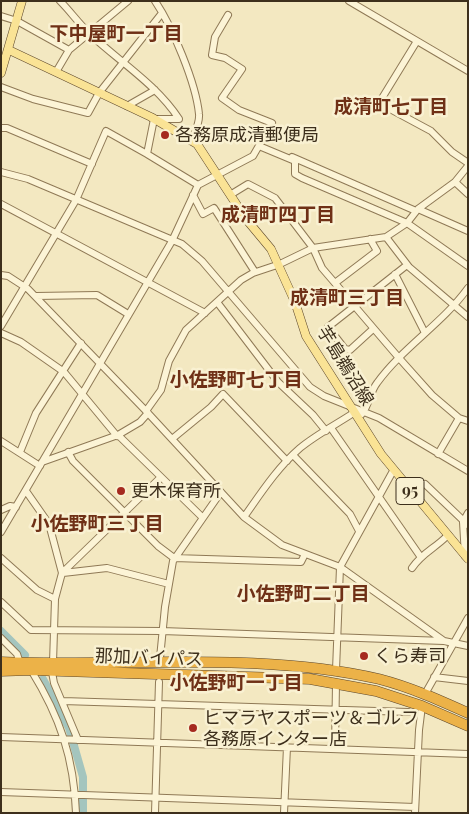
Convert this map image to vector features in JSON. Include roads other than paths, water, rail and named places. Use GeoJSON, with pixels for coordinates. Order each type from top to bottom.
{"type":"FeatureCollection","features":[{"type":"Feature","properties":{"kind":"highway","name":"那加バイパス"},"geometry":{"type":"LineString","coordinates":[[1,662],[52,667],[285,678],[336,683],[376,691],[422,706],[468,726]]}},
{"type":"Feature","properties":{"kind":"highway","name":"那加バイパス"},"geometry":{"type":"LineString","coordinates":[[1,671],[52,667],[287,666],[336,670],[381,680],[425,694],[468,713]]}},
{"type":"Feature","properties":{"kind":"highway"},"geometry":{"type":"LineString","coordinates":[[422,706],[425,694]]}},
{"type":"Feature","properties":{"kind":"main road"},"geometry":{"type":"LineString","coordinates":[[1,73],[5,48],[17,20],[22,1]]}},
{"type":"Feature","properties":{"kind":"main road","name":"芋島鵜沼線"},"geometry":{"type":"LineString","coordinates":[[5,48],[154,119],[192,140],[217,173],[246,219],[268,243],[280,264],[306,336],[358,412],[393,471],[466,558]]}},
{"type":"Feature","properties":{"kind":"street"},"geometry":{"type":"LineString","coordinates":[[60,1],[75,15],[89,33],[155,90],[180,119],[154,119],[147,154]]}},
{"type":"Feature","properties":{"kind":"street"},"geometry":{"type":"LineString","coordinates":[[56,72],[69,50],[128,1]]}},
{"type":"Feature","properties":{"kind":"street"},"geometry":{"type":"LineString","coordinates":[[155,1],[193,84],[199,115],[192,140]]}},
{"type":"Feature","properties":{"kind":"street"},"geometry":{"type":"LineString","coordinates":[[349,1],[468,72]]}},
{"type":"Feature","properties":{"kind":"street"},"geometry":{"type":"LineString","coordinates":[[1,87],[33,99],[88,113],[100,93],[162,13]]}},
{"type":"Feature","properties":{"kind":"street"},"geometry":{"type":"LineString","coordinates":[[1,532],[146,282],[172,241],[198,185],[217,173],[252,156],[272,123],[239,110],[222,98],[242,69],[224,58],[212,56],[215,37],[228,14]]}},
{"type":"Feature","properties":{"kind":"street"},"geometry":{"type":"LineString","coordinates":[[1,16],[17,20],[69,50]]}},
{"type":"Feature","properties":{"kind":"street"},"geometry":{"type":"LineString","coordinates":[[41,464],[68,452],[117,435],[140,422],[161,390],[169,361],[186,330],[241,280],[313,248],[386,237],[407,223],[417,210],[455,182],[468,165],[430,131],[379,103],[417,41]]}},
{"type":"Feature","properties":{"kind":"street"},"geometry":{"type":"LineString","coordinates":[[127,106],[155,90]]}},
{"type":"Feature","properties":{"kind":"street"},"geometry":{"type":"LineString","coordinates":[[1,128],[7,128],[92,164]]}},
{"type":"Feature","properties":{"kind":"street"},"geometry":{"type":"LineString","coordinates":[[1,326],[26,287],[76,200],[106,131],[198,185]]}},
{"type":"Feature","properties":{"kind":"street"},"geometry":{"type":"LineString","coordinates":[[259,146],[295,161],[295,174],[302,178],[407,223],[468,266]]}},
{"type":"Feature","properties":{"kind":"street"},"geometry":{"type":"LineString","coordinates":[[281,156],[282,153],[468,231]]}},
{"type":"Feature","properties":{"kind":"street"},"geometry":{"type":"LineString","coordinates":[[1,172],[28,179],[172,241],[195,253],[310,388],[358,412],[379,418],[468,471]]}},
{"type":"Feature","properties":{"kind":"street"},"geometry":{"type":"LineString","coordinates":[[455,182],[468,194]]}},
{"type":"Feature","properties":{"kind":"street"},"geometry":{"type":"LineString","coordinates":[[230,195],[248,184],[275,198],[313,248],[322,268],[399,358],[432,394],[459,418],[468,421]]}},
{"type":"Feature","properties":{"kind":"street"},"geometry":{"type":"LineString","coordinates":[[193,195],[203,214],[214,208],[256,272]]}},
{"type":"Feature","properties":{"kind":"street"},"geometry":{"type":"LineString","coordinates":[[1,204],[205,313]]}},
{"type":"Feature","properties":{"kind":"street"},"geometry":{"type":"LineString","coordinates":[[386,237],[407,265],[424,283],[468,318]]}},
{"type":"Feature","properties":{"kind":"street"},"geometry":{"type":"LineString","coordinates":[[335,283],[377,251],[370,239]]}},
{"type":"Feature","properties":{"kind":"street"},"geometry":{"type":"LineString","coordinates":[[374,329],[350,350],[346,349],[328,327],[407,265]]}},
{"type":"Feature","properties":{"kind":"street"},"geometry":{"type":"LineString","coordinates":[[395,274],[425,334]]}},
{"type":"Feature","properties":{"kind":"street"},"geometry":{"type":"LineString","coordinates":[[1,276],[8,276],[26,287],[36,296],[244,517],[282,545],[340,567],[444,640],[453,644],[468,646]]}},
{"type":"Feature","properties":{"kind":"street"},"geometry":{"type":"LineString","coordinates":[[244,517],[273,475],[294,455],[328,430],[358,412],[377,383],[399,358],[455,306],[468,288]]}},
{"type":"Feature","properties":{"kind":"street"},"geometry":{"type":"LineString","coordinates":[[36,296],[73,298],[97,295],[128,314]]}},
{"type":"Feature","properties":{"kind":"street"},"geometry":{"type":"LineString","coordinates":[[217,302],[278,382],[328,430],[379,496],[420,556]]}},
{"type":"Feature","properties":{"kind":"street"},"geometry":{"type":"LineString","coordinates":[[1,333],[21,342],[64,372],[117,435],[202,516]]}},
{"type":"Feature","properties":{"kind":"street"},"geometry":{"type":"LineString","coordinates":[[20,452],[36,413],[81,343]]}},
{"type":"Feature","properties":{"kind":"street"},"geometry":{"type":"LineString","coordinates":[[172,439],[211,407],[223,394],[287,461]]}},
{"type":"Feature","properties":{"kind":"street"},"geometry":{"type":"LineString","coordinates":[[438,454],[459,418]]}},
{"type":"Feature","properties":{"kind":"street"},"geometry":{"type":"LineString","coordinates":[[1,441],[41,464]]}},
{"type":"Feature","properties":{"kind":"street"},"geometry":{"type":"LineString","coordinates":[[68,452],[73,461],[158,546],[174,558],[301,562],[305,554]]}},
{"type":"Feature","properties":{"kind":"street"},"geometry":{"type":"LineString","coordinates":[[294,455],[350,514],[359,531]]}},
{"type":"Feature","properties":{"kind":"street"},"geometry":{"type":"LineString","coordinates":[[336,670],[339,637],[340,567],[393,471]]}},
{"type":"Feature","properties":{"kind":"street"},"geometry":{"type":"LineString","coordinates":[[76,813],[80,795],[71,739],[62,701],[54,683],[52,667],[55,598],[62,573],[161,477]]}},
{"type":"Feature","properties":{"kind":"street"},"geometry":{"type":"LineString","coordinates":[[425,484],[465,523]]}},
{"type":"Feature","properties":{"kind":"street"},"geometry":{"type":"LineString","coordinates":[[26,491],[49,524],[62,573]]}},
{"type":"Feature","properties":{"kind":"street"},"geometry":{"type":"LineString","coordinates":[[160,658],[162,631],[174,558],[202,516],[221,492]]}},
{"type":"Feature","properties":{"kind":"street"},"geometry":{"type":"LineString","coordinates":[[1,510],[10,506],[16,507]]}},
{"type":"Feature","properties":{"kind":"street"},"geometry":{"type":"LineString","coordinates":[[466,558],[465,523],[468,513]]}},
{"type":"Feature","properties":{"kind":"street"},"geometry":{"type":"LineString","coordinates":[[412,568],[420,556],[437,546],[447,536]]}},
{"type":"Feature","properties":{"kind":"street"},"geometry":{"type":"LineString","coordinates":[[1,558],[37,590],[55,598]]}},
{"type":"Feature","properties":{"kind":"street"},"geometry":{"type":"LineString","coordinates":[[62,573],[107,568],[169,584]]}},
{"type":"Feature","properties":{"kind":"street"},"geometry":{"type":"LineString","coordinates":[[1,602],[31,630],[162,631],[444,640]]}},
{"type":"Feature","properties":{"kind":"street"},"geometry":{"type":"LineString","coordinates":[[425,694],[468,618]]}},
{"type":"Feature","properties":{"kind":"street"},"geometry":{"type":"LineString","coordinates":[[1,638],[17,654],[20,663]]}},
{"type":"Feature","properties":{"kind":"street"},"geometry":{"type":"LineString","coordinates":[[31,670],[58,720],[71,739]]}},
{"type":"Feature","properties":{"kind":"street"},"geometry":{"type":"LineString","coordinates":[[434,677],[468,681]]}},
{"type":"Feature","properties":{"kind":"street"},"geometry":{"type":"LineString","coordinates":[[155,813],[159,682]]}},
{"type":"Feature","properties":{"kind":"street"},"geometry":{"type":"LineString","coordinates":[[334,749],[336,683]]}},
{"type":"Feature","properties":{"kind":"street"},"geometry":{"type":"LineString","coordinates":[[62,701],[408,712]]}},
{"type":"Feature","properties":{"kind":"street"},"geometry":{"type":"LineString","coordinates":[[1,792],[284,802],[415,810],[417,752],[422,706]]}},
{"type":"Feature","properties":{"kind":"street"},"geometry":{"type":"LineString","coordinates":[[1,737],[468,754]]}},
{"type":"Feature","properties":{"kind":"street"},"geometry":{"type":"LineString","coordinates":[[284,813],[287,747]]}},
{"type":"Feature","properties":{"kind":"waterway"},"geometry":{"type":"LineString","coordinates":[[1,631],[25,655]]}},
{"type":"Feature","properties":{"kind":"waterway"},"geometry":{"type":"LineString","coordinates":[[43,679],[69,728],[83,777],[83,813]]}},
{"type":"Feature","properties":{"kind":"place","name":"各務原成清郵便局"},"geometry":{"type":"Point","coordinates":[165,135]}},
{"type":"Feature","properties":{"kind":"place","name":"更木保育所"},"geometry":{"type":"Point","coordinates":[121,491]}},
{"type":"Feature","properties":{"kind":"place","name":"くら寿司"},"geometry":{"type":"Point","coordinates":[364,656]}},
{"type":"Feature","properties":{"kind":"place","name":"ヒマラヤスポーツ＆ゴルフ 各務原インター店"},"geometry":{"type":"Point","coordinates":[193,728]}},
{"type":"Feature","properties":{"kind":"district","name":"下中屋町一丁目"},"geometry":{"type":"Point","coordinates":[116,34]}},
{"type":"Feature","properties":{"kind":"district","name":"成清町七丁目"},"geometry":{"type":"Point","coordinates":[391,107]}},
{"type":"Feature","properties":{"kind":"district","name":"成清町四丁目"},"geometry":{"type":"Point","coordinates":[278,215]}},
{"type":"Feature","properties":{"kind":"district","name":"成清町三丁目"},"geometry":{"type":"Point","coordinates":[347,298]}},
{"type":"Feature","properties":{"kind":"district","name":"小佐野町七丁目"},"geometry":{"type":"Point","coordinates":[236,380]}},
{"type":"Feature","properties":{"kind":"district","name":"小佐野町三丁目"},"geometry":{"type":"Point","coordinates":[97,524]}},
{"type":"Feature","properties":{"kind":"district","name":"小佐野町二丁目"},"geometry":{"type":"Point","coordinates":[303,594]}},
{"type":"Feature","properties":{"kind":"district","name":"小佐野町一丁目"},"geometry":{"type":"Point","coordinates":[236,683]}}]}
